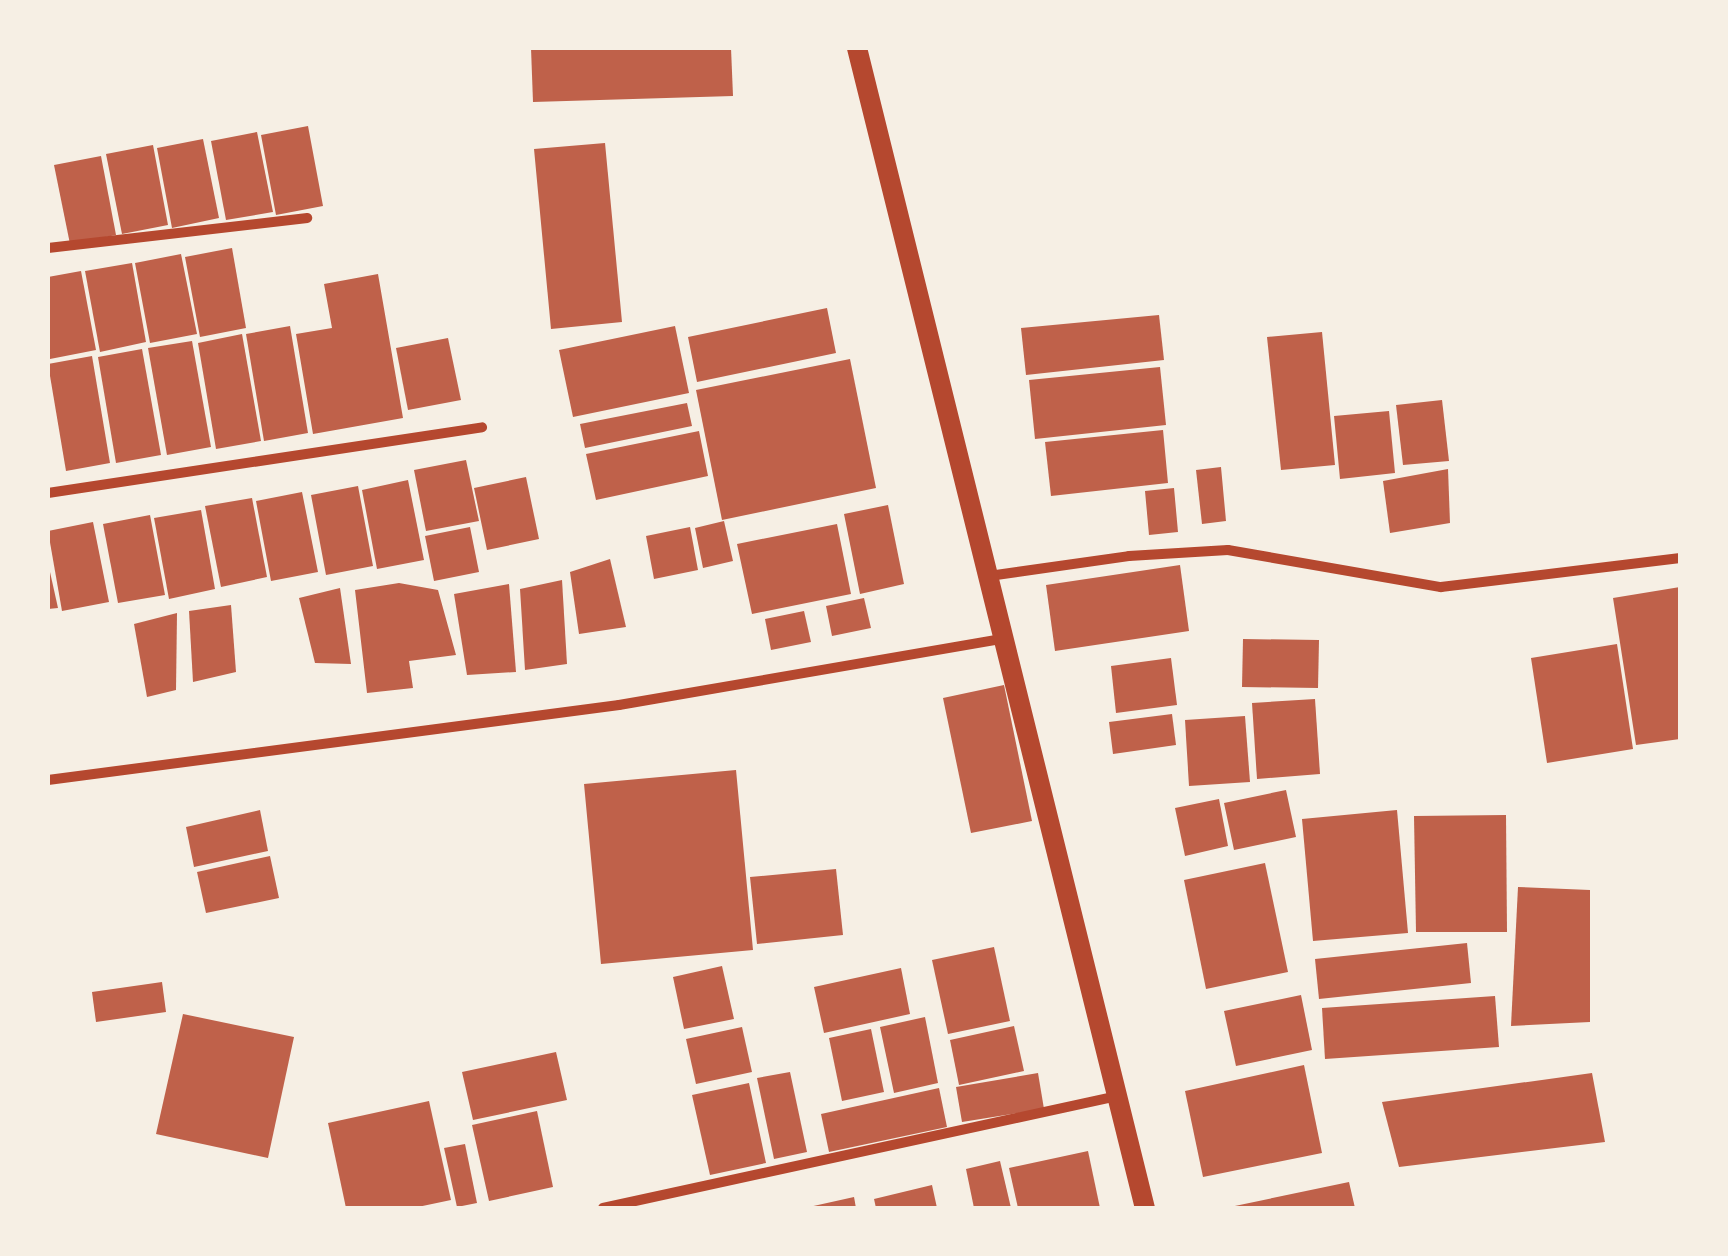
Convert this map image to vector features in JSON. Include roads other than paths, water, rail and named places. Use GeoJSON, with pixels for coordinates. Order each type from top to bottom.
{"type":"FeatureCollection","features":[{"type":"Feature","properties":{"kind":"main road"},"geometry":{"type":"LineString","coordinates":[[857,48],[1144,1208]]}},
{"type":"Feature","properties":{"kind":"street"},"geometry":{"type":"LineString","coordinates":[[48,248],[307,218]]}},
{"type":"Feature","properties":{"kind":"street"},"geometry":{"type":"LineString","coordinates":[[48,493],[482,427]]}},
{"type":"Feature","properties":{"kind":"street"},"geometry":{"type":"LineString","coordinates":[[989,576],[1129,556],[1228,550],[1440,587],[1680,558]]}},
{"type":"Feature","properties":{"kind":"street"},"geometry":{"type":"LineString","coordinates":[[48,780],[619,705],[1002,640]]}},
{"type":"Feature","properties":{"kind":"street"},"geometry":{"type":"LineString","coordinates":[[604,1208],[1117,1096]]}}]}
